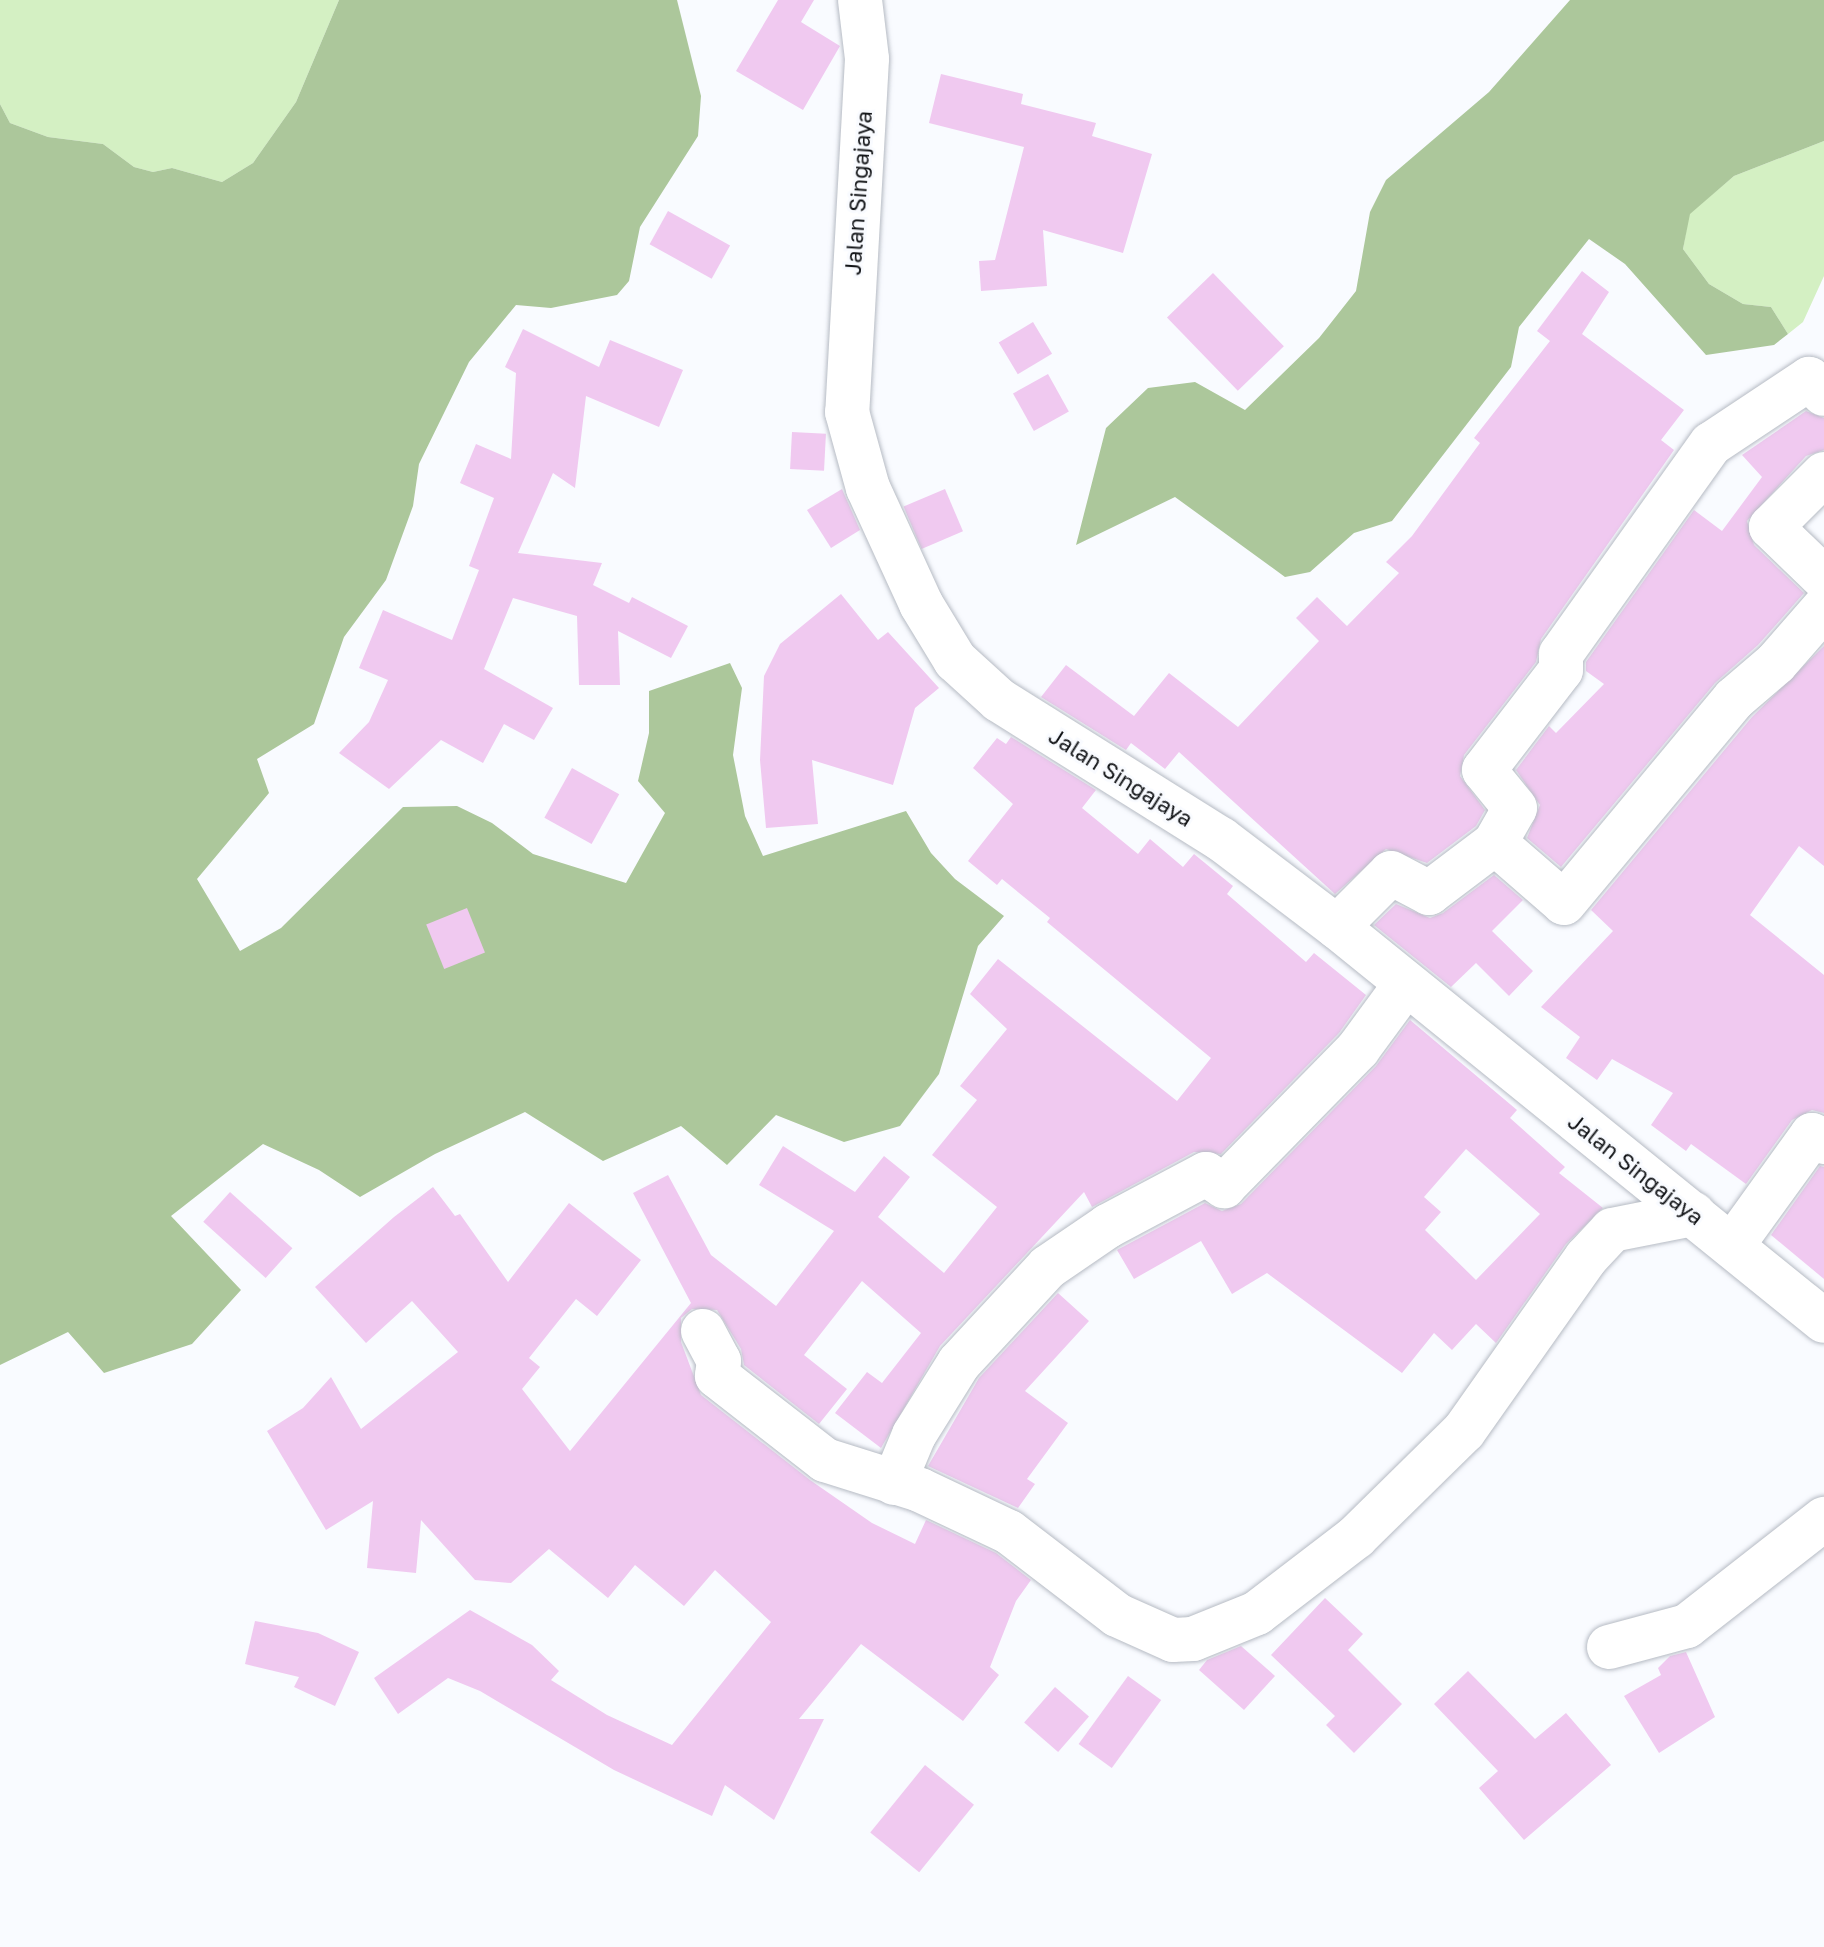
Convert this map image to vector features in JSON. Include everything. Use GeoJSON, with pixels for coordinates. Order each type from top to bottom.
{"type":"FeatureCollection","features":[{"type":"Feature","properties":{"kind":"street","name":"Jalan Singajaya"},"geometry":{"type":"LineString","coordinates":[[860,0],[867,59],[847,412],[868,488],[921,604],[955,660],[999,700],[1221,839],[1337,927],[1824,1321]]}},
{"type":"Feature","properties":{"kind":"street"},"geometry":{"type":"LineString","coordinates":[[1337,927],[1391,873],[1429,893],[1495,843],[1515,808],[1484,770],[1561,670],[1561,654],[1711,444],[1809,379],[1824,394]]}},
{"type":"Feature","properties":{"kind":"street"},"geometry":{"type":"LineString","coordinates":[[1824,474],[1771,527],[1824,578]]}},
{"type":"Feature","properties":{"kind":"street"},"geometry":{"type":"LineString","coordinates":[[1495,843],[1564,903],[1734,699],[1776,663],[1824,608]]}},
{"type":"Feature","properties":{"kind":"street"},"geometry":{"type":"LineString","coordinates":[[894,1483],[914,1435],[959,1363],[1048,1267],[1108,1226],[1206,1174],[1224,1186],[1358,1049],[1405,985]]}},
{"type":"Feature","properties":{"kind":"street"},"geometry":{"type":"LineString","coordinates":[[1732,1246],[1812,1135],[1824,1142]]}},
{"type":"Feature","properties":{"kind":"street"},"geometry":{"type":"LineString","coordinates":[[703,1331],[719,1361],[720,1379],[825,1460],[894,1483],[1009,1532],[1117,1615],[1150,1632],[1193,1639],[1257,1613],[1356,1537],[1464,1431],[1586,1258],[1612,1230],[1693,1214]]}},
{"type":"Feature","properties":{"kind":"street"},"geometry":{"type":"LineString","coordinates":[[1609,1647],[1687,1626],[1824,1519]]}},
{"type":"Feature","properties":{"kind":"green space"},"geometry":{"type":"Polygon","coordinates":[[[0,0],[339,0],[296,102],[253,163],[222,182],[172,168],[153,172],[134,167],[103,144],[48,137],[10,123],[0,104],[0,0]]]}},
{"type":"Feature","properties":{"kind":"green space"},"geometry":{"type":"Polygon","coordinates":[[[339,0],[677,0],[701,96],[698,136],[640,227],[629,281],[617,295],[551,308],[516,305],[469,362],[419,464],[413,506],[386,580],[344,637],[314,724],[257,759],[269,793],[197,879],[240,951],[281,928],[403,807],[457,806],[492,823],[533,854],[626,883],[665,813],[638,781],[649,733],[649,691],[730,663],[742,688],[733,755],[745,816],[763,856],[906,811],[931,853],[955,879],[1004,916],[978,946],[939,1074],[900,1126],[844,1142],[776,1115],[727,1165],[681,1126],[603,1161],[525,1112],[435,1154],[360,1197],[319,1170],[263,1144],[171,1216],[241,1290],[192,1344],[104,1373],[68,1332],[0,1365],[0,104],[10,123],[48,137],[103,144],[134,167],[153,172],[172,168],[222,182],[253,163],[296,102],[339,0]]]}},
{"type":"Feature","properties":{"kind":"green space"},"geometry":{"type":"Polygon","coordinates":[[[1570,0],[1824,0],[1824,141],[1734,176],[1690,214],[1683,249],[1709,284],[1743,304],[1771,307],[1788,334],[1774,345],[1706,355],[1625,264],[1589,239],[1519,327],[1511,367],[1392,521],[1354,533],[1310,572],[1285,577],[1175,497],[1076,545],[1106,428],[1148,388],[1195,382],[1245,410],[1319,338],[1356,291],[1370,212],[1386,180],[1489,92],[1570,0]]]}},
{"type":"Feature","properties":{"kind":"green space"},"geometry":{"type":"Polygon","coordinates":[[[1824,141],[1824,276],[1803,322],[1788,334],[1771,307],[1743,304],[1709,284],[1683,249],[1689,214],[1734,176],[1824,141]]]}},
{"type":"Feature","properties":{"kind":"building"},"geometry":{"type":"Polygon","coordinates":[[[778,0],[814,0],[801,22],[840,46],[803,110],[736,71],[778,0]]]}},
{"type":"Feature","properties":{"kind":"building"},"geometry":{"type":"Polygon","coordinates":[[[941,74],[1023,94],[1021,104],[1096,123],[1092,136],[1152,154],[1123,253],[1043,230],[1047,286],[981,291],[979,261],[995,260],[1024,147],[929,123],[941,74]]]}},
{"type":"Feature","properties":{"kind":"building"},"geometry":{"type":"Polygon","coordinates":[[[668,211],[730,245],[712,279],[650,244],[668,211]]]}},
{"type":"Feature","properties":{"kind":"building"},"geometry":{"type":"Polygon","coordinates":[[[1582,271],[1609,292],[1582,334],[1684,410],[1661,440],[1674,450],[1541,639],[1536,662],[1464,755],[1460,776],[1485,810],[1476,826],[1427,863],[1386,849],[1335,894],[1179,752],[1165,769],[1131,743],[1126,750],[1041,697],[1066,665],[1134,716],[1169,673],[1238,727],[1319,641],[1296,618],[1317,597],[1347,626],[1399,573],[1386,562],[1412,536],[1480,443],[1474,438],[1550,341],[1537,331],[1582,271]]]}},
{"type":"Feature","properties":{"kind":"building"},"geometry":{"type":"Polygon","coordinates":[[[1213,273],[1284,346],[1238,391],[1167,317],[1213,273]]]}},
{"type":"Feature","properties":{"kind":"building"},"geometry":{"type":"Polygon","coordinates":[[[1033,322],[1052,354],[1018,374],[999,343],[1033,322]]]}},
{"type":"Feature","properties":{"kind":"building"},"geometry":{"type":"Polygon","coordinates":[[[523,329],[599,367],[610,340],[683,370],[659,427],[586,396],[575,488],[553,473],[518,553],[602,563],[593,585],[629,603],[632,597],[688,626],[671,658],[618,631],[620,685],[579,685],[577,616],[513,598],[484,669],[553,708],[534,740],[504,724],[483,763],[441,740],[389,789],[339,753],[369,722],[388,680],[359,668],[383,610],[452,640],[479,570],[469,566],[494,498],[460,483],[476,444],[511,459],[516,373],[505,367],[523,329]]]}},
{"type":"Feature","properties":{"kind":"building"},"geometry":{"type":"Polygon","coordinates":[[[1048,374],[1069,412],[1034,431],[1013,393],[1048,374]]]}},
{"type":"Feature","properties":{"kind":"building"},"geometry":{"type":"Polygon","coordinates":[[[1806,411],[1824,418],[1824,450],[1806,456],[1747,521],[1754,545],[1804,593],[1758,645],[1715,683],[1561,867],[1527,838],[1540,805],[1516,770],[1549,726],[1556,733],[1604,684],[1586,671],[1586,662],[1694,510],[1722,531],[1762,477],[1742,455],[1806,411]]]}},
{"type":"Feature","properties":{"kind":"building"},"geometry":{"type":"Polygon","coordinates":[[[792,432],[826,434],[824,471],[790,469],[792,432]]]}},
{"type":"Feature","properties":{"kind":"building"},"geometry":{"type":"Polygon","coordinates":[[[842,489],[860,530],[831,548],[807,510],[842,489]]]}},
{"type":"Feature","properties":{"kind":"building"},"geometry":{"type":"Polygon","coordinates":[[[945,489],[963,531],[922,549],[904,507],[945,489]]]}},
{"type":"Feature","properties":{"kind":"building"},"geometry":{"type":"Polygon","coordinates":[[[841,594],[878,640],[888,632],[939,688],[915,708],[893,785],[812,760],[818,824],[766,828],[760,760],[764,676],[780,644],[841,594]]]}},
{"type":"Feature","properties":{"kind":"building"},"geometry":{"type":"Polygon","coordinates":[[[1824,646],[1824,866],[1799,846],[1750,915],[1824,975],[1824,1113],[1812,1110],[1792,1120],[1746,1184],[1691,1144],[1686,1151],[1651,1125],[1673,1093],[1612,1059],[1597,1080],[1566,1058],[1580,1037],[1541,1007],[1613,931],[1591,910],[1752,717],[1824,646]]]}},
{"type":"Feature","properties":{"kind":"building"},"geometry":{"type":"Polygon","coordinates":[[[1011,737],[1096,790],[1082,808],[1138,854],[1150,839],[1183,867],[1194,854],[1233,886],[1227,894],[1306,962],[1314,953],[1366,995],[1339,1033],[1221,1154],[1194,1152],[1092,1207],[1084,1192],[940,1346],[881,1448],[835,1413],[867,1372],[882,1383],[921,1333],[862,1281],[804,1355],[847,1389],[819,1424],[744,1365],[741,1349],[717,1310],[692,1309],[681,1318],[681,1342],[701,1395],[810,1480],[872,1523],[915,1544],[926,1520],[996,1553],[1031,1580],[1016,1601],[990,1667],[999,1675],[963,1721],[861,1644],[799,1719],[824,1719],[774,1820],[725,1785],[712,1816],[614,1770],[480,1691],[448,1678],[398,1714],[374,1678],[470,1610],[532,1645],[559,1671],[551,1680],[607,1715],[672,1745],[771,1622],[715,1570],[684,1606],[635,1565],[608,1598],[549,1549],[511,1583],[475,1580],[421,1520],[416,1573],[367,1568],[373,1501],[326,1530],[267,1431],[303,1408],[331,1377],[361,1429],[458,1352],[412,1301],[366,1343],[315,1287],[394,1217],[433,1187],[455,1216],[460,1214],[508,1282],[569,1203],[641,1260],[597,1316],[576,1299],[529,1358],[540,1367],[522,1389],[570,1451],[691,1303],[633,1193],[668,1175],[711,1255],[776,1306],[834,1231],[759,1185],[783,1146],[855,1192],[884,1156],[910,1177],[878,1217],[944,1273],[997,1207],[932,1155],[977,1100],[960,1086],[1007,1029],[970,994],[998,959],[1177,1101],[1211,1058],[1047,922],[1050,918],[1002,879],[997,885],[968,861],[1013,804],[973,768],[997,738],[1006,744],[1011,737]]]}},
{"type":"Feature","properties":{"kind":"building"},"geometry":{"type":"Polygon","coordinates":[[[572,768],[619,794],[592,844],[544,818],[572,768]]]}},
{"type":"Feature","properties":{"kind":"building"},"geometry":{"type":"Polygon","coordinates":[[[1494,875],[1523,900],[1492,931],[1533,971],[1509,996],[1476,963],[1451,987],[1374,925],[1396,904],[1430,918],[1443,913],[1494,875]]]}},
{"type":"Feature","properties":{"kind":"building"},"geometry":{"type":"Polygon","coordinates":[[[467,908],[485,953],[444,969],[426,924],[467,908]]]}},
{"type":"Feature","properties":{"kind":"building"},"geometry":{"type":"Polygon","coordinates":[[[1410,1020],[1517,1110],[1510,1118],[1565,1167],[1559,1173],[1603,1208],[1566,1244],[1496,1343],[1476,1324],[1452,1350],[1434,1333],[1402,1373],[1267,1273],[1232,1294],[1201,1241],[1134,1279],[1117,1250],[1205,1203],[1222,1211],[1241,1204],[1376,1066],[1410,1020]],[[1466,1149],[1424,1197],[1441,1212],[1425,1230],[1476,1280],[1540,1214],[1466,1149]]]}},
{"type":"Feature","properties":{"kind":"building"},"geometry":{"type":"Polygon","coordinates":[[[1820,1166],[1824,1167],[1824,1279],[1771,1235],[1820,1166]]]}},
{"type":"Feature","properties":{"kind":"building"},"geometry":{"type":"Polygon","coordinates":[[[230,1192],[292,1248],[266,1278],[203,1222],[230,1192]]]}},
{"type":"Feature","properties":{"kind":"building"},"geometry":{"type":"Polygon","coordinates":[[[1058,1293],[1089,1321],[1025,1391],[1068,1423],[1027,1479],[1035,1484],[1018,1508],[928,1466],[979,1378],[1058,1293]]]}},
{"type":"Feature","properties":{"kind":"building"},"geometry":{"type":"Polygon","coordinates":[[[1325,1598],[1363,1634],[1348,1650],[1402,1704],[1354,1753],[1326,1725],[1335,1716],[1271,1655],[1325,1598]]]}},
{"type":"Feature","properties":{"kind":"building"},"geometry":{"type":"Polygon","coordinates":[[[255,1621],[318,1633],[359,1652],[335,1706],[294,1687],[299,1677],[245,1664],[255,1621]]]}},
{"type":"Feature","properties":{"kind":"building"},"geometry":{"type":"Polygon","coordinates":[[[1241,1646],[1275,1676],[1244,1710],[1199,1670],[1207,1660],[1241,1646]]]}},
{"type":"Feature","properties":{"kind":"building"},"geometry":{"type":"Polygon","coordinates":[[[1686,1652],[1715,1717],[1659,1753],[1624,1696],[1661,1675],[1658,1668],[1670,1656],[1686,1652]]]}},
{"type":"Feature","properties":{"kind":"building"},"geometry":{"type":"Polygon","coordinates":[[[1468,1671],[1535,1739],[1566,1713],[1611,1765],[1524,1840],[1479,1788],[1498,1771],[1434,1704],[1468,1671]]]}},
{"type":"Feature","properties":{"kind":"building"},"geometry":{"type":"Polygon","coordinates":[[[1128,1676],[1161,1700],[1112,1768],[1079,1744],[1128,1676]]]}},
{"type":"Feature","properties":{"kind":"building"},"geometry":{"type":"Polygon","coordinates":[[[1055,1687],[1089,1717],[1058,1752],[1024,1722],[1055,1687]]]}},
{"type":"Feature","properties":{"kind":"building"},"geometry":{"type":"Polygon","coordinates":[[[925,1765],[974,1805],[919,1872],[870,1833],[925,1765]]]}}]}
